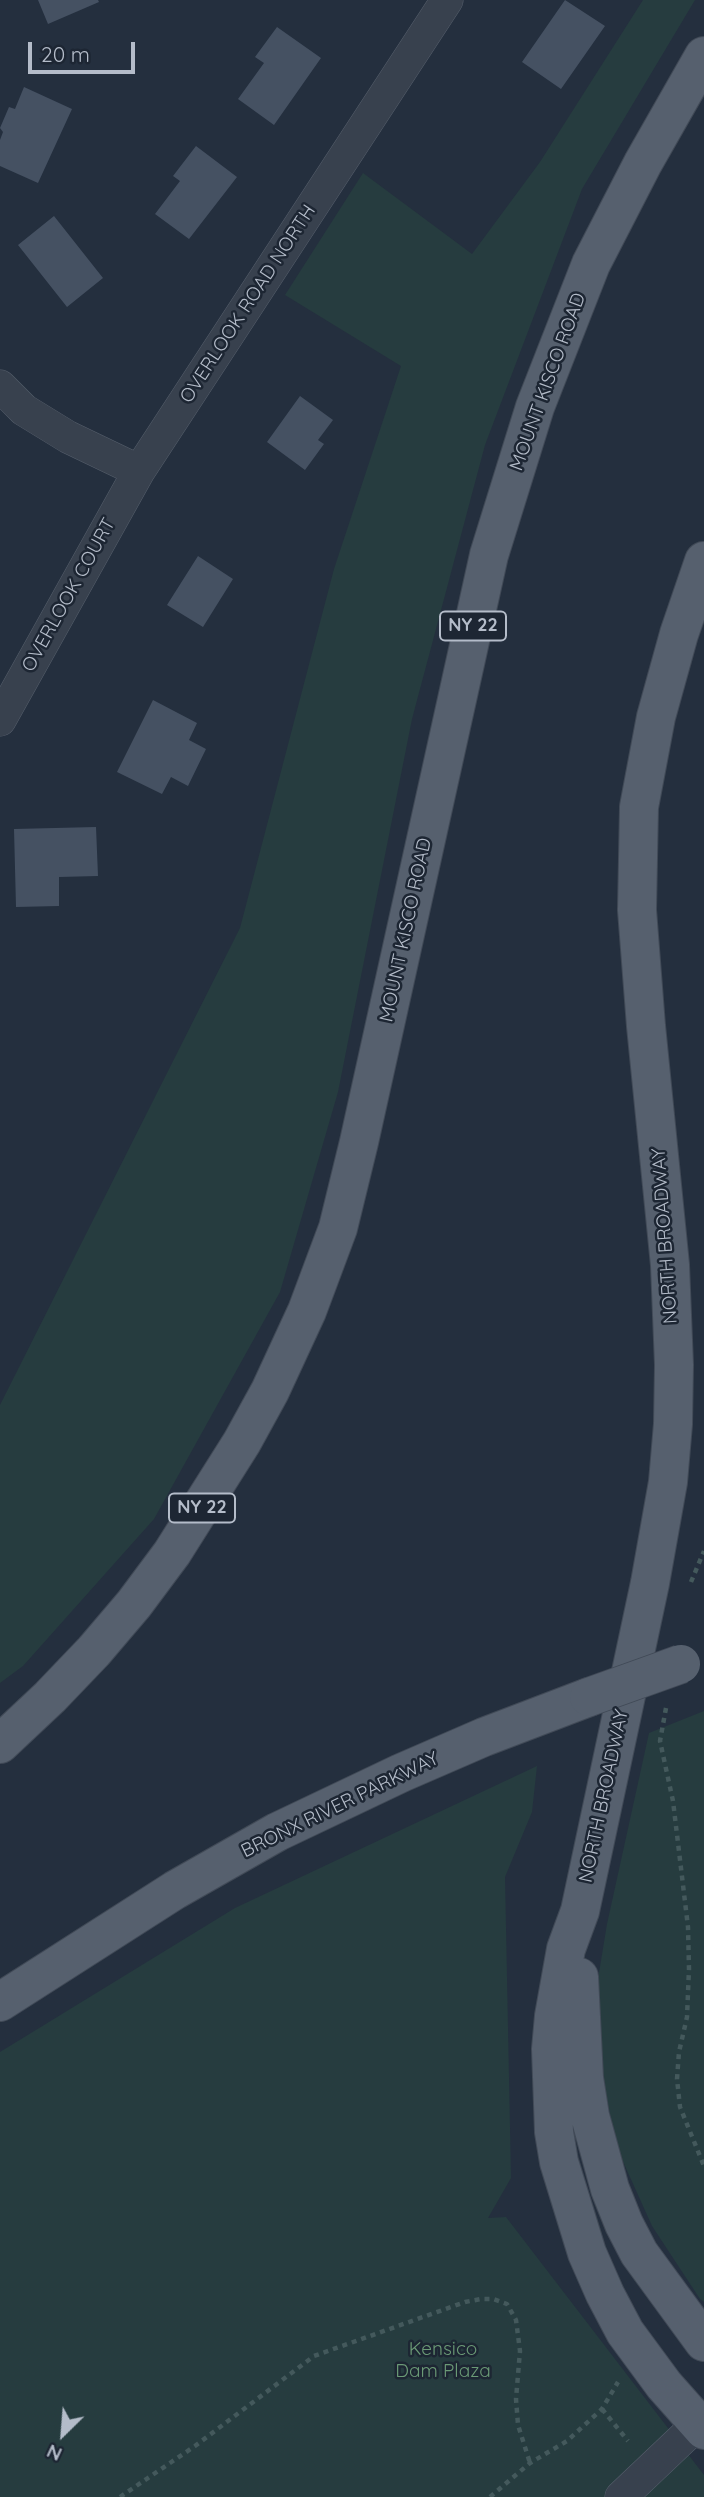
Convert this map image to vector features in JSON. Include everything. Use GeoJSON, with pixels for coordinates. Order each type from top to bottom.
{"type":"FeatureCollection","features":[{"type":"Feature","properties":{"kind":"main road","name":"MOUNT KISCO ROAD"},"geometry":{"type":"LineString","coordinates":[[0,1744],[50,1698],[94,1651],[172,1553],[242,1442],[270,1391],[307,1311],[338,1228],[489,555],[535,407],[591,264],[643,163],[704,56]]}},
{"type":"Feature","properties":{"kind":"main road","name":"NORTH BROADWAY"},"geometry":{"type":"LineString","coordinates":[[701,2427],[640,2353],[610,2304],[587,2253],[559,2162],[553,2110],[551,2049],[566,1949],[580,1911],[650,1583],[668,1482],[674,1365],[670,1265],[638,923],[639,807],[656,717],[679,634],[704,562]]}},
{"type":"Feature","properties":{"kind":"main road","name":"BRONX RIVER PARKWAY"},"geometry":{"type":"LineString","coordinates":[[0,2002],[175,1890],[277,1832],[484,1737],[692,1660]]}},
{"type":"Feature","properties":{"kind":"main road","name":"NORTH BROADWAY"},"geometry":{"type":"LineString","coordinates":[[580,1911],[579,2000],[583,2064],[590,2116],[599,2153],[624,2224],[639,2253],[704,2342]]}},
{"type":"Feature","properties":{"kind":"street","name":"OVERLOOK ROAD NORTH"},"geometry":{"type":"LineString","coordinates":[[139,471],[447,0]]}},
{"type":"Feature","properties":{"kind":"street"},"geometry":{"type":"LineString","coordinates":[[0,386],[24,410],[68,437],[139,471]]}},
{"type":"Feature","properties":{"kind":"street","name":"OVERLOOK COURT"},"geometry":{"type":"LineString","coordinates":[[0,720],[139,471]]}},
{"type":"Feature","properties":{"kind":"street"},"geometry":{"type":"LineString","coordinates":[[621,2497],[701,2427]]}},
{"type":"Feature","properties":{"kind":"path"},"geometry":{"type":"LineString","coordinates":[[689,1587],[704,1551]]}},
{"type":"Feature","properties":{"kind":"path"},"geometry":{"type":"LineString","coordinates":[[667,1704],[660,1741],[673,1801],[688,1927],[690,1969],[687,2017],[679,2052],[677,2079],[680,2107],[704,2166]]}},
{"type":"Feature","properties":{"kind":"path"},"geometry":{"type":"LineString","coordinates":[[120,2497],[195,2446],[314,2356],[465,2302],[493,2299],[507,2304],[516,2320],[520,2351],[516,2399],[518,2425],[530,2463]]}},
{"type":"Feature","properties":{"kind":"path"},"geometry":{"type":"LineString","coordinates":[[490,2497],[530,2463],[567,2441],[602,2409],[622,2375]]}},
{"type":"Feature","properties":{"kind":"path"},"geometry":{"type":"LineString","coordinates":[[602,2409],[628,2441]]}},
{"type":"Feature","properties":{"kind":"green space"},"geometry":{"type":"Polygon","coordinates":[[[643,0],[695,0],[582,189],[485,445],[412,719],[338,1092],[280,1292],[154,1519],[23,1666],[0,1683],[0,1405],[240,928],[334,569],[401,366],[285,295],[363,173],[472,254],[540,162],[643,0]]]}},
{"type":"Feature","properties":{"kind":"green space"},"geometry":{"type":"Polygon","coordinates":[[[704,1711],[704,2302],[652,2226],[616,2146],[603,2077],[596,1991],[607,1924],[649,1733],[704,1711]]]}},
{"type":"Feature","properties":{"kind":"green space","name":"Kensico Dam Plaza"},"geometry":{"type":"Polygon","coordinates":[[[537,1766],[532,1812],[505,1877],[511,2178],[488,2218],[506,2217],[704,2475],[704,2497],[0,2497],[0,2052],[235,1908],[537,1766]]]}},
{"type":"Feature","properties":{"kind":"building"},"geometry":{"type":"Polygon","coordinates":[[[38,0],[98,0],[99,2],[48,24],[38,0]]]}},
{"type":"Feature","properties":{"kind":"building"},"geometry":{"type":"Polygon","coordinates":[[[565,0],[605,26],[561,89],[522,62],[565,0]]]}},
{"type":"Feature","properties":{"kind":"building"},"geometry":{"type":"Polygon","coordinates":[[[277,27],[321,58],[274,125],[238,99],[264,63],[255,57],[277,27]]]}},
{"type":"Feature","properties":{"kind":"building"},"geometry":{"type":"Polygon","coordinates":[[[24,87],[72,109],[38,183],[0,166],[0,140],[3,132],[0,128],[9,107],[15,109],[24,87]]]}},
{"type":"Feature","properties":{"kind":"building"},"geometry":{"type":"Polygon","coordinates":[[[196,146],[237,177],[189,239],[155,214],[180,181],[173,176],[196,146]]]}},
{"type":"Feature","properties":{"kind":"building"},"geometry":{"type":"Polygon","coordinates":[[[54,216],[103,278],[67,307],[18,245],[54,216]]]}},
{"type":"Feature","properties":{"kind":"building"},"geometry":{"type":"Polygon","coordinates":[[[300,396],[333,420],[318,440],[324,444],[305,470],[267,442],[300,396]]]}},
{"type":"Feature","properties":{"kind":"building"},"geometry":{"type":"Polygon","coordinates":[[[198,556],[233,579],[203,627],[167,605],[198,556]]]}},
{"type":"Feature","properties":{"kind":"building"},"geometry":{"type":"Polygon","coordinates":[[[153,700],[197,723],[189,740],[206,749],[188,786],[171,777],[162,794],[117,772],[153,700]]]}},
{"type":"Feature","properties":{"kind":"building"},"geometry":{"type":"Polygon","coordinates":[[[96,827],[98,876],[59,877],[59,906],[16,907],[14,829],[96,827]]]}}]}
